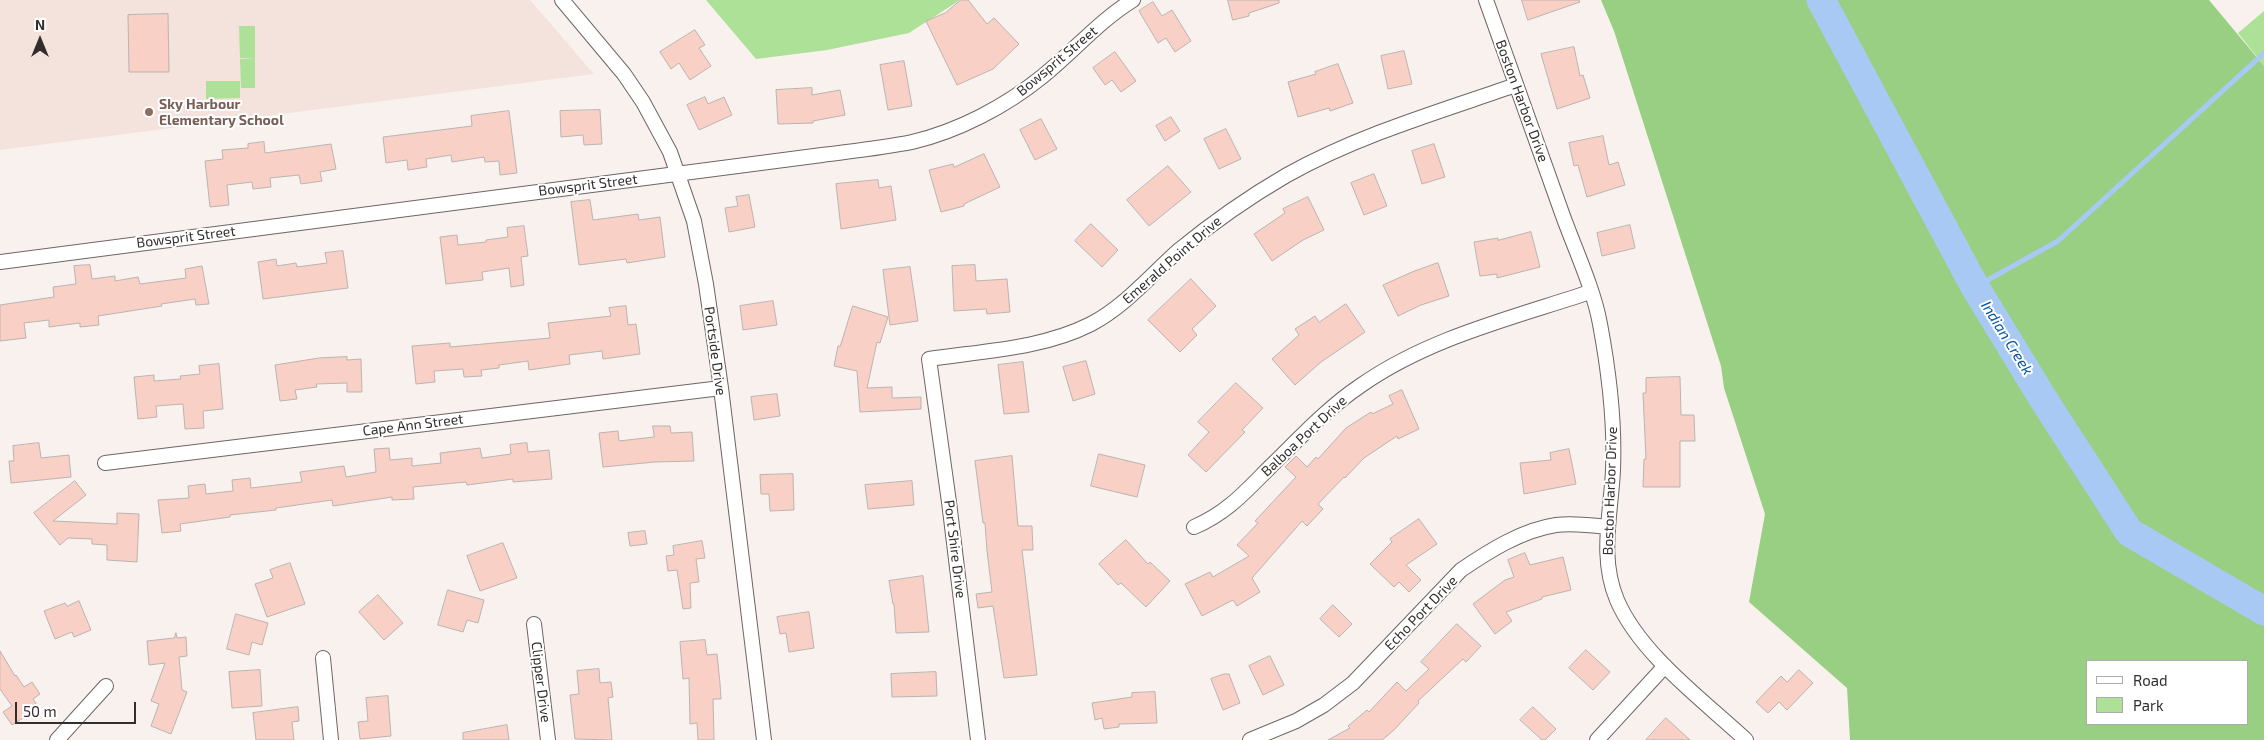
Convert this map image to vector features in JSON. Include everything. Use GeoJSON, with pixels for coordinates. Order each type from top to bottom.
{"type":"FeatureCollection","features":[{"type":"Feature","properties":{"kind":"street","name":"Portside Drive"},"geometry":{"type":"LineString","coordinates":[[562,0],[624,74],[643,102],[670,152],[699,240],[721,388],[764,740]]}},
{"type":"Feature","properties":{"kind":"street","name":"Bowsprit Street"},"geometry":{"type":"LineString","coordinates":[[0,262],[893,145],[940,134],[963,125],[1019,94],[1044,75],[1092,31],[1133,0]]}},
{"type":"Feature","properties":{"kind":"street","name":"Boston Harbor Drive"},"geometry":{"type":"LineString","coordinates":[[1486,0],[1600,322],[1614,425],[1613,472],[1607,527],[1608,567],[1616,597],[1638,637],[1665,666],[1746,740]]}},
{"type":"Feature","properties":{"kind":"street","name":"Emerald Point Drive"},"geometry":{"type":"LineString","coordinates":[[929,358],[1034,343],[1092,324],[1125,301],[1178,251],[1231,210],[1287,175],[1346,146],[1408,121],[1516,84]]}},
{"type":"Feature","properties":{"kind":"street","name":"Balboa Port Drive"},"geometry":{"type":"LineString","coordinates":[[1194,527],[1214,518],[1233,504],[1325,413],[1360,386],[1397,363],[1436,344],[1590,292]]}},
{"type":"Feature","properties":{"kind":"street","name":"Port Shire Drive"},"geometry":{"type":"LineString","coordinates":[[929,358],[978,740]]}},
{"type":"Feature","properties":{"kind":"street","name":"Cape Ann Street"},"geometry":{"type":"LineString","coordinates":[[105,462],[721,388]]}},
{"type":"Feature","properties":{"kind":"street","name":"Echo Port Drive"},"geometry":{"type":"LineString","coordinates":[[1250,740],[1296,721],[1324,705],[1353,683],[1462,570],[1478,558],[1516,537],[1555,525],[1581,524],[1607,527]]}},
{"type":"Feature","properties":{"kind":"street","name":"Clipper Drive"},"geometry":{"type":"LineString","coordinates":[[534,624],[548,740]]}},
{"type":"Feature","properties":{"kind":"street"},"geometry":{"type":"LineString","coordinates":[[323,658],[331,740]]}},
{"type":"Feature","properties":{"kind":"street"},"geometry":{"type":"LineString","coordinates":[[1597,740],[1665,666]]}},
{"type":"Feature","properties":{"kind":"street"},"geometry":{"type":"LineString","coordinates":[[57,740],[106,686]]}},
{"type":"Feature","properties":{"kind":"shaded area","name":"Sky Harbour Elementary School"},"geometry":{"type":"Polygon","coordinates":[[[0,0],[530,0],[594,74],[0,150],[0,0]]]}},
{"type":"Feature","properties":{"kind":"green space"},"geometry":{"type":"Polygon","coordinates":[[[706,0],[960,0],[909,33],[827,50],[756,59],[706,0]]]}},
{"type":"Feature","properties":{"kind":"green space"},"geometry":{"type":"Polygon","coordinates":[[[1601,0],[2209,0],[2264,66],[2264,740],[1850,740],[1847,688],[1749,602],[1765,514],[1724,388],[1721,366],[1614,31],[1601,0]]]}},
{"type":"Feature","properties":{"kind":"green space"},"geometry":{"type":"Polygon","coordinates":[[[2264,11],[2264,66],[2238,33],[2264,11]]]}},
{"type":"Feature","properties":{"kind":"green space"},"geometry":{"type":"Polygon","coordinates":[[[239,26],[255,26],[255,58],[240,58],[239,26]]]}},
{"type":"Feature","properties":{"kind":"green space"},"geometry":{"type":"Polygon","coordinates":[[[255,58],[255,88],[241,88],[240,59],[255,58]]]}},
{"type":"Feature","properties":{"kind":"green space"},"geometry":{"type":"Polygon","coordinates":[[[206,81],[240,81],[240,98],[206,99],[206,81]]]}},
{"type":"Feature","properties":{"kind":"building"},"geometry":{"type":"Polygon","coordinates":[[[961,0],[968,0],[987,24],[994,18],[1019,44],[993,69],[957,85],[926,21],[945,13],[961,0]]]}},
{"type":"Feature","properties":{"kind":"building"},"geometry":{"type":"Polygon","coordinates":[[[1228,0],[1279,0],[1279,3],[1249,13],[1249,16],[1233,20],[1228,0]]]}},
{"type":"Feature","properties":{"kind":"building"},"geometry":{"type":"Polygon","coordinates":[[[1522,0],[1579,0],[1580,2],[1528,20],[1522,0]]]}},
{"type":"Feature","properties":{"kind":"building"},"geometry":{"type":"Polygon","coordinates":[[[1153,2],[1162,16],[1172,10],[1191,41],[1175,52],[1166,38],[1158,43],[1139,11],[1153,2]]]}},
{"type":"Feature","properties":{"kind":"building"},"geometry":{"type":"Polygon","coordinates":[[[168,14],[169,72],[129,72],[128,15],[168,14]]]}},
{"type":"Feature","properties":{"kind":"building"},"geometry":{"type":"Polygon","coordinates":[[[695,30],[705,45],[699,48],[711,66],[690,80],[679,63],[671,69],[660,52],[695,30]]]}},
{"type":"Feature","properties":{"kind":"building"},"geometry":{"type":"Polygon","coordinates":[[[1574,47],[1580,76],[1583,75],[1590,98],[1557,109],[1541,54],[1574,47]]]}},
{"type":"Feature","properties":{"kind":"building"},"geometry":{"type":"Polygon","coordinates":[[[1404,51],[1412,84],[1388,89],[1381,56],[1404,51]]]}},
{"type":"Feature","properties":{"kind":"building"},"geometry":{"type":"Polygon","coordinates":[[[1115,52],[1136,81],[1121,92],[1112,80],[1105,85],[1093,68],[1115,52]]]}},
{"type":"Feature","properties":{"kind":"building"},"geometry":{"type":"Polygon","coordinates":[[[904,61],[912,106],[888,110],[880,65],[904,61]]]}},
{"type":"Feature","properties":{"kind":"building"},"geometry":{"type":"Polygon","coordinates":[[[1338,64],[1353,103],[1330,111],[1329,108],[1298,117],[1288,82],[1316,74],[1315,72],[1338,64]]]}},
{"type":"Feature","properties":{"kind":"building"},"geometry":{"type":"Polygon","coordinates":[[[812,88],[812,95],[840,90],[845,115],[813,121],[813,123],[778,124],[776,90],[812,88]]]}},
{"type":"Feature","properties":{"kind":"building"},"geometry":{"type":"Polygon","coordinates":[[[705,97],[708,104],[724,97],[732,115],[699,130],[687,105],[705,97]]]}},
{"type":"Feature","properties":{"kind":"building"},"geometry":{"type":"Polygon","coordinates":[[[600,110],[602,144],[584,145],[583,135],[561,137],[560,111],[600,110]]]}},
{"type":"Feature","properties":{"kind":"building"},"geometry":{"type":"Polygon","coordinates":[[[509,111],[517,173],[500,175],[499,161],[485,162],[484,157],[452,162],[451,155],[426,159],[427,167],[408,170],[407,160],[386,163],[383,137],[472,126],[471,116],[509,111]]]}},
{"type":"Feature","properties":{"kind":"building"},"geometry":{"type":"Polygon","coordinates":[[[1171,117],[1180,131],[1165,141],[1156,126],[1171,117]]]}},
{"type":"Feature","properties":{"kind":"building"},"geometry":{"type":"Polygon","coordinates":[[[1041,119],[1057,149],[1035,160],[1020,130],[1041,119]]]}},
{"type":"Feature","properties":{"kind":"building"},"geometry":{"type":"Polygon","coordinates":[[[1226,129],[1241,159],[1219,169],[1204,139],[1226,129]]]}},
{"type":"Feature","properties":{"kind":"building"},"geometry":{"type":"Polygon","coordinates":[[[1603,136],[1609,165],[1618,162],[1625,185],[1587,197],[1578,165],[1574,166],[1569,143],[1603,136]]]}},
{"type":"Feature","properties":{"kind":"building"},"geometry":{"type":"Polygon","coordinates":[[[264,142],[265,153],[331,144],[336,169],[320,172],[322,181],[301,184],[299,175],[270,178],[271,187],[253,189],[252,182],[227,185],[229,205],[210,207],[205,161],[223,159],[222,150],[248,148],[248,144],[264,142]]]}},
{"type":"Feature","properties":{"kind":"building"},"geometry":{"type":"Polygon","coordinates":[[[1434,144],[1445,177],[1422,184],[1412,151],[1434,144]]]}},
{"type":"Feature","properties":{"kind":"building"},"geometry":{"type":"Polygon","coordinates":[[[984,154],[1000,187],[964,204],[964,206],[941,212],[929,170],[953,164],[954,167],[984,154]]]}},
{"type":"Feature","properties":{"kind":"building"},"geometry":{"type":"Polygon","coordinates":[[[1168,166],[1191,192],[1149,226],[1127,200],[1168,166]]]}},
{"type":"Feature","properties":{"kind":"building"},"geometry":{"type":"Polygon","coordinates":[[[1374,174],[1387,206],[1364,215],[1351,183],[1374,174]]]}},
{"type":"Feature","properties":{"kind":"building"},"geometry":{"type":"Polygon","coordinates":[[[878,180],[879,188],[891,186],[896,220],[841,229],[836,184],[878,180]]]}},
{"type":"Feature","properties":{"kind":"building"},"geometry":{"type":"Polygon","coordinates":[[[749,195],[755,227],[729,232],[725,208],[738,206],[736,197],[749,195]]]}},
{"type":"Feature","properties":{"kind":"building"},"geometry":{"type":"Polygon","coordinates":[[[1308,197],[1324,230],[1303,240],[1272,261],[1254,234],[1285,213],[1283,209],[1308,197]]]}},
{"type":"Feature","properties":{"kind":"building"},"geometry":{"type":"Polygon","coordinates":[[[590,200],[593,220],[638,214],[639,220],[660,217],[665,257],[627,263],[626,259],[579,265],[571,202],[590,200]]]}},
{"type":"Feature","properties":{"kind":"building"},"geometry":{"type":"Polygon","coordinates":[[[1091,224],[1118,250],[1102,267],[1075,241],[1091,224]]]}},
{"type":"Feature","properties":{"kind":"building"},"geometry":{"type":"Polygon","coordinates":[[[1630,225],[1635,248],[1602,256],[1597,233],[1630,225]]]}},
{"type":"Feature","properties":{"kind":"building"},"geometry":{"type":"Polygon","coordinates":[[[524,226],[528,256],[521,257],[524,285],[511,287],[509,268],[482,272],[483,280],[446,284],[440,237],[457,235],[458,245],[486,242],[486,240],[508,237],[507,228],[524,226]]]}},
{"type":"Feature","properties":{"kind":"building"},"geometry":{"type":"Polygon","coordinates":[[[1531,232],[1540,267],[1497,278],[1497,274],[1480,276],[1474,242],[1498,238],[1498,240],[1531,232]]]}},
{"type":"Feature","properties":{"kind":"building"},"geometry":{"type":"Polygon","coordinates":[[[343,251],[348,288],[263,299],[258,262],[276,259],[277,266],[296,263],[297,267],[327,263],[325,253],[343,251]]]}},
{"type":"Feature","properties":{"kind":"building"},"geometry":{"type":"Polygon","coordinates":[[[1438,263],[1449,296],[1421,305],[1398,316],[1383,285],[1438,263]]]}},
{"type":"Feature","properties":{"kind":"building"},"geometry":{"type":"Polygon","coordinates":[[[90,265],[92,279],[115,276],[115,281],[138,277],[140,284],[186,278],[185,269],[202,266],[209,304],[196,305],[195,299],[161,304],[162,306],[98,316],[99,325],[80,327],[80,323],[49,327],[49,320],[24,323],[26,338],[0,341],[0,305],[54,297],[53,287],[76,284],[74,266],[90,265]]]}},
{"type":"Feature","properties":{"kind":"building"},"geometry":{"type":"Polygon","coordinates":[[[975,265],[976,281],[1007,279],[1010,312],[987,314],[986,309],[954,311],[952,266],[975,265]]]}},
{"type":"Feature","properties":{"kind":"building"},"geometry":{"type":"Polygon","coordinates":[[[910,267],[918,321],[890,325],[883,270],[910,267]]]}},
{"type":"Feature","properties":{"kind":"building"},"geometry":{"type":"Polygon","coordinates":[[[1191,279],[1216,306],[1192,329],[1197,335],[1180,352],[1148,320],[1191,279]]]}},
{"type":"Feature","properties":{"kind":"building"},"geometry":{"type":"Polygon","coordinates":[[[773,301],[777,325],[743,330],[740,306],[773,301]]]}},
{"type":"Feature","properties":{"kind":"building"},"geometry":{"type":"Polygon","coordinates":[[[1346,304],[1365,332],[1321,362],[1295,385],[1272,359],[1299,335],[1295,329],[1315,316],[1319,322],[1346,304]]]}},
{"type":"Feature","properties":{"kind":"building"},"geometry":{"type":"Polygon","coordinates":[[[626,306],[628,325],[636,324],[640,354],[603,359],[602,351],[569,355],[570,364],[529,370],[528,361],[499,365],[499,368],[481,370],[482,376],[464,377],[463,369],[434,371],[435,382],[416,384],[412,346],[450,343],[450,347],[550,338],[548,323],[611,316],[609,308],[626,306]]]}},
{"type":"Feature","properties":{"kind":"building"},"geometry":{"type":"Polygon","coordinates":[[[853,306],[888,317],[880,343],[877,342],[867,388],[892,387],[892,398],[921,397],[921,409],[860,412],[857,371],[834,366],[838,346],[840,346],[853,306]]]}},
{"type":"Feature","properties":{"kind":"building"},"geometry":{"type":"Polygon","coordinates":[[[347,357],[347,360],[361,359],[362,392],[347,392],[347,383],[316,384],[317,387],[295,390],[297,399],[280,401],[275,365],[319,358],[347,357]]]}},
{"type":"Feature","properties":{"kind":"building"},"geometry":{"type":"Polygon","coordinates":[[[1086,361],[1095,394],[1073,401],[1063,367],[1086,361]]]}},
{"type":"Feature","properties":{"kind":"building"},"geometry":{"type":"Polygon","coordinates":[[[1023,362],[1029,412],[1004,414],[998,365],[1023,362]]]}},
{"type":"Feature","properties":{"kind":"building"},"geometry":{"type":"Polygon","coordinates":[[[219,364],[223,409],[203,411],[204,428],[185,429],[183,404],[156,406],[157,417],[138,419],[134,377],[154,375],[154,381],[181,379],[180,376],[200,374],[199,366],[219,364]]]}},
{"type":"Feature","properties":{"kind":"building"},"geometry":{"type":"Polygon","coordinates":[[[1680,377],[1681,415],[1694,415],[1695,441],[1680,441],[1680,487],[1643,487],[1644,459],[1646,459],[1643,393],[1646,393],[1646,378],[1680,377]]]}},
{"type":"Feature","properties":{"kind":"building"},"geometry":{"type":"Polygon","coordinates":[[[1236,383],[1263,408],[1242,430],[1245,432],[1206,472],[1188,455],[1209,432],[1198,422],[1236,383]]]}},
{"type":"Feature","properties":{"kind":"building"},"geometry":{"type":"Polygon","coordinates":[[[1402,390],[1419,429],[1398,439],[1397,436],[1364,458],[1344,477],[1318,504],[1323,509],[1307,526],[1302,521],[1252,578],[1260,592],[1237,606],[1233,600],[1202,616],[1185,584],[1210,572],[1213,577],[1249,556],[1237,545],[1258,523],[1255,521],[1296,477],[1285,467],[1296,456],[1307,467],[1316,457],[1318,459],[1346,428],[1371,412],[1372,414],[1393,404],[1389,396],[1402,390]]]}},
{"type":"Feature","properties":{"kind":"building"},"geometry":{"type":"Polygon","coordinates":[[[777,394],[780,416],[754,420],[751,397],[777,394]]]}},
{"type":"Feature","properties":{"kind":"building"},"geometry":{"type":"Polygon","coordinates":[[[653,426],[670,426],[671,433],[692,432],[694,461],[655,462],[603,467],[599,433],[618,431],[619,441],[654,437],[653,426]]]}},
{"type":"Feature","properties":{"kind":"building"},"geometry":{"type":"Polygon","coordinates":[[[39,443],[41,458],[69,455],[71,477],[11,483],[9,461],[14,461],[13,446],[39,443]]]}},
{"type":"Feature","properties":{"kind":"building"},"geometry":{"type":"Polygon","coordinates":[[[527,443],[528,452],[549,450],[552,479],[513,482],[513,479],[467,485],[466,482],[413,487],[414,499],[392,500],[392,497],[333,506],[332,500],[180,524],[181,531],[162,533],[158,500],[189,498],[188,486],[205,484],[206,494],[233,491],[232,480],[250,478],[251,488],[302,482],[300,472],[344,466],[346,477],[376,472],[374,449],[389,448],[390,460],[412,458],[412,466],[441,463],[440,453],[480,448],[482,458],[511,454],[510,445],[527,443]]]}},
{"type":"Feature","properties":{"kind":"building"},"geometry":{"type":"Polygon","coordinates":[[[1569,449],[1576,484],[1524,494],[1520,463],[1551,460],[1550,453],[1569,449]]]}},
{"type":"Feature","properties":{"kind":"building"},"geometry":{"type":"Polygon","coordinates":[[[1099,454],[1145,465],[1137,497],[1091,486],[1099,454]]]}},
{"type":"Feature","properties":{"kind":"building"},"geometry":{"type":"Polygon","coordinates":[[[1012,456],[1018,526],[1032,526],[1033,550],[1022,550],[1037,675],[1004,678],[993,606],[978,608],[976,594],[992,592],[985,523],[983,523],[975,461],[1012,456]]]}},
{"type":"Feature","properties":{"kind":"building"},"geometry":{"type":"Polygon","coordinates":[[[793,474],[794,510],[770,511],[769,494],[761,494],[760,475],[793,474]]]}},
{"type":"Feature","properties":{"kind":"building"},"geometry":{"type":"Polygon","coordinates":[[[75,481],[86,495],[53,521],[117,524],[117,513],[139,514],[137,562],[107,560],[107,545],[92,544],[92,539],[68,538],[60,545],[34,513],[75,481]]]}},
{"type":"Feature","properties":{"kind":"building"},"geometry":{"type":"Polygon","coordinates":[[[912,481],[914,505],[868,509],[865,485],[912,481]]]}},
{"type":"Feature","properties":{"kind":"building"},"geometry":{"type":"Polygon","coordinates":[[[1419,519],[1437,544],[1406,565],[1421,580],[1409,592],[1399,582],[1394,587],[1370,564],[1392,542],[1390,539],[1419,519]]]}},
{"type":"Feature","properties":{"kind":"building"},"geometry":{"type":"Polygon","coordinates":[[[645,531],[647,544],[630,546],[628,533],[645,531]]]}},
{"type":"Feature","properties":{"kind":"building"},"geometry":{"type":"Polygon","coordinates":[[[1126,540],[1148,564],[1150,562],[1170,581],[1146,607],[1121,583],[1118,585],[1099,564],[1126,540]]]}},
{"type":"Feature","properties":{"kind":"building"},"geometry":{"type":"Polygon","coordinates":[[[702,541],[705,558],[696,559],[699,582],[690,583],[691,608],[683,609],[677,570],[668,571],[666,556],[674,555],[673,546],[702,541]]]}},
{"type":"Feature","properties":{"kind":"building"},"geometry":{"type":"Polygon","coordinates":[[[503,543],[517,578],[480,591],[467,556],[503,543]]]}},
{"type":"Feature","properties":{"kind":"building"},"geometry":{"type":"Polygon","coordinates":[[[1525,553],[1530,565],[1563,557],[1571,590],[1542,597],[1542,599],[1506,612],[1512,621],[1495,634],[1473,604],[1505,580],[1514,577],[1508,560],[1525,553]]]}},
{"type":"Feature","properties":{"kind":"building"},"geometry":{"type":"Polygon","coordinates":[[[290,563],[305,604],[267,617],[255,584],[273,578],[270,570],[290,563]]]}},
{"type":"Feature","properties":{"kind":"building"},"geometry":{"type":"Polygon","coordinates":[[[923,576],[929,632],[896,633],[894,604],[889,581],[923,576]]]}},
{"type":"Feature","properties":{"kind":"building"},"geometry":{"type":"Polygon","coordinates":[[[448,590],[484,600],[478,623],[467,620],[463,632],[438,625],[448,590]]]}},
{"type":"Feature","properties":{"kind":"building"},"geometry":{"type":"Polygon","coordinates":[[[378,595],[403,623],[384,640],[359,612],[378,595]]]}},
{"type":"Feature","properties":{"kind":"building"},"geometry":{"type":"Polygon","coordinates":[[[79,601],[91,630],[74,637],[72,632],[55,639],[44,611],[65,603],[67,606],[79,601]]]}},
{"type":"Feature","properties":{"kind":"building"},"geometry":{"type":"Polygon","coordinates":[[[1333,605],[1352,624],[1339,637],[1320,619],[1333,605]]]}},
{"type":"Feature","properties":{"kind":"building"},"geometry":{"type":"Polygon","coordinates":[[[809,612],[814,648],[789,652],[786,633],[780,634],[777,617],[809,612]]]}},
{"type":"Feature","properties":{"kind":"building"},"geometry":{"type":"Polygon","coordinates":[[[236,614],[268,623],[262,645],[252,642],[249,655],[227,649],[236,614]]]}},
{"type":"Feature","properties":{"kind":"building"},"geometry":{"type":"Polygon","coordinates":[[[1457,624],[1481,646],[1466,662],[1463,659],[1418,701],[1419,703],[1394,730],[1382,740],[1328,740],[1350,728],[1348,726],[1367,710],[1369,712],[1397,682],[1406,691],[1429,669],[1421,662],[1457,624]]]}},
{"type":"Feature","properties":{"kind":"building"},"geometry":{"type":"Polygon","coordinates":[[[176,633],[177,638],[186,637],[187,656],[179,657],[182,690],[187,692],[171,734],[151,726],[159,704],[151,701],[165,663],[149,665],[147,641],[174,638],[176,633]]]}},
{"type":"Feature","properties":{"kind":"building"},"geometry":{"type":"Polygon","coordinates":[[[705,640],[707,655],[717,654],[720,683],[721,699],[713,699],[714,740],[698,740],[697,723],[690,724],[689,678],[683,679],[680,642],[705,640]]]}},
{"type":"Feature","properties":{"kind":"building"},"geometry":{"type":"Polygon","coordinates":[[[1586,650],[1610,672],[1593,690],[1569,668],[1586,650]]]}},
{"type":"Feature","properties":{"kind":"building"},"geometry":{"type":"Polygon","coordinates":[[[0,651],[24,687],[32,682],[40,694],[33,699],[39,708],[12,725],[3,712],[12,706],[0,689],[0,651]]]}},
{"type":"Feature","properties":{"kind":"building"},"geometry":{"type":"Polygon","coordinates":[[[1270,656],[1284,685],[1263,695],[1249,666],[1270,656]]]}},
{"type":"Feature","properties":{"kind":"building"},"geometry":{"type":"Polygon","coordinates":[[[599,669],[600,683],[611,682],[613,697],[608,698],[612,740],[575,739],[570,695],[579,694],[577,671],[599,669]]]}},
{"type":"Feature","properties":{"kind":"building"},"geometry":{"type":"Polygon","coordinates":[[[260,670],[262,706],[232,708],[229,672],[260,670]]]}},
{"type":"Feature","properties":{"kind":"building"},"geometry":{"type":"Polygon","coordinates":[[[1799,670],[1813,683],[1787,710],[1779,702],[1768,713],[1756,702],[1781,676],[1787,682],[1799,670]]]}},
{"type":"Feature","properties":{"kind":"building"},"geometry":{"type":"Polygon","coordinates":[[[936,672],[937,696],[892,697],[891,674],[936,672]]]}},
{"type":"Feature","properties":{"kind":"building"},"geometry":{"type":"Polygon","coordinates":[[[1229,674],[1240,703],[1223,710],[1211,679],[1229,674]]]}},
{"type":"Feature","properties":{"kind":"building"},"geometry":{"type":"Polygon","coordinates":[[[1155,692],[1157,723],[1119,724],[1119,727],[1104,729],[1102,718],[1095,720],[1092,703],[1132,697],[1132,693],[1155,692]]]}},
{"type":"Feature","properties":{"kind":"building"},"geometry":{"type":"Polygon","coordinates":[[[388,696],[391,736],[360,739],[358,722],[368,721],[366,698],[388,696]]]}},
{"type":"Feature","properties":{"kind":"building"},"geometry":{"type":"Polygon","coordinates":[[[298,707],[299,721],[292,722],[294,740],[256,740],[253,713],[298,707]]]}},
{"type":"Feature","properties":{"kind":"building"},"geometry":{"type":"Polygon","coordinates":[[[1533,707],[1556,729],[1545,740],[1542,740],[1520,720],[1533,707]]]}},
{"type":"Feature","properties":{"kind":"building"},"geometry":{"type":"Polygon","coordinates":[[[1666,718],[1690,740],[1646,740],[1666,718]]]}},
{"type":"Feature","properties":{"kind":"building"},"geometry":{"type":"Polygon","coordinates":[[[507,725],[509,740],[463,740],[463,733],[507,725]]]}},
{"type":"Feature","properties":{"kind":"waterway","name":"Indian Creek"},"geometry":{"type":"LineString","coordinates":[[1821,0],[1975,287],[2042,397],[2129,532],[2264,611]]}},
{"type":"Feature","properties":{"kind":"waterway"},"geometry":{"type":"LineString","coordinates":[[1975,287],[2058,241],[2264,53]]}},
{"type":"Feature","properties":{"kind":"place","name":"Sky Harbour Elementary School"},"geometry":{"type":"Point","coordinates":[149,112]}}]}
